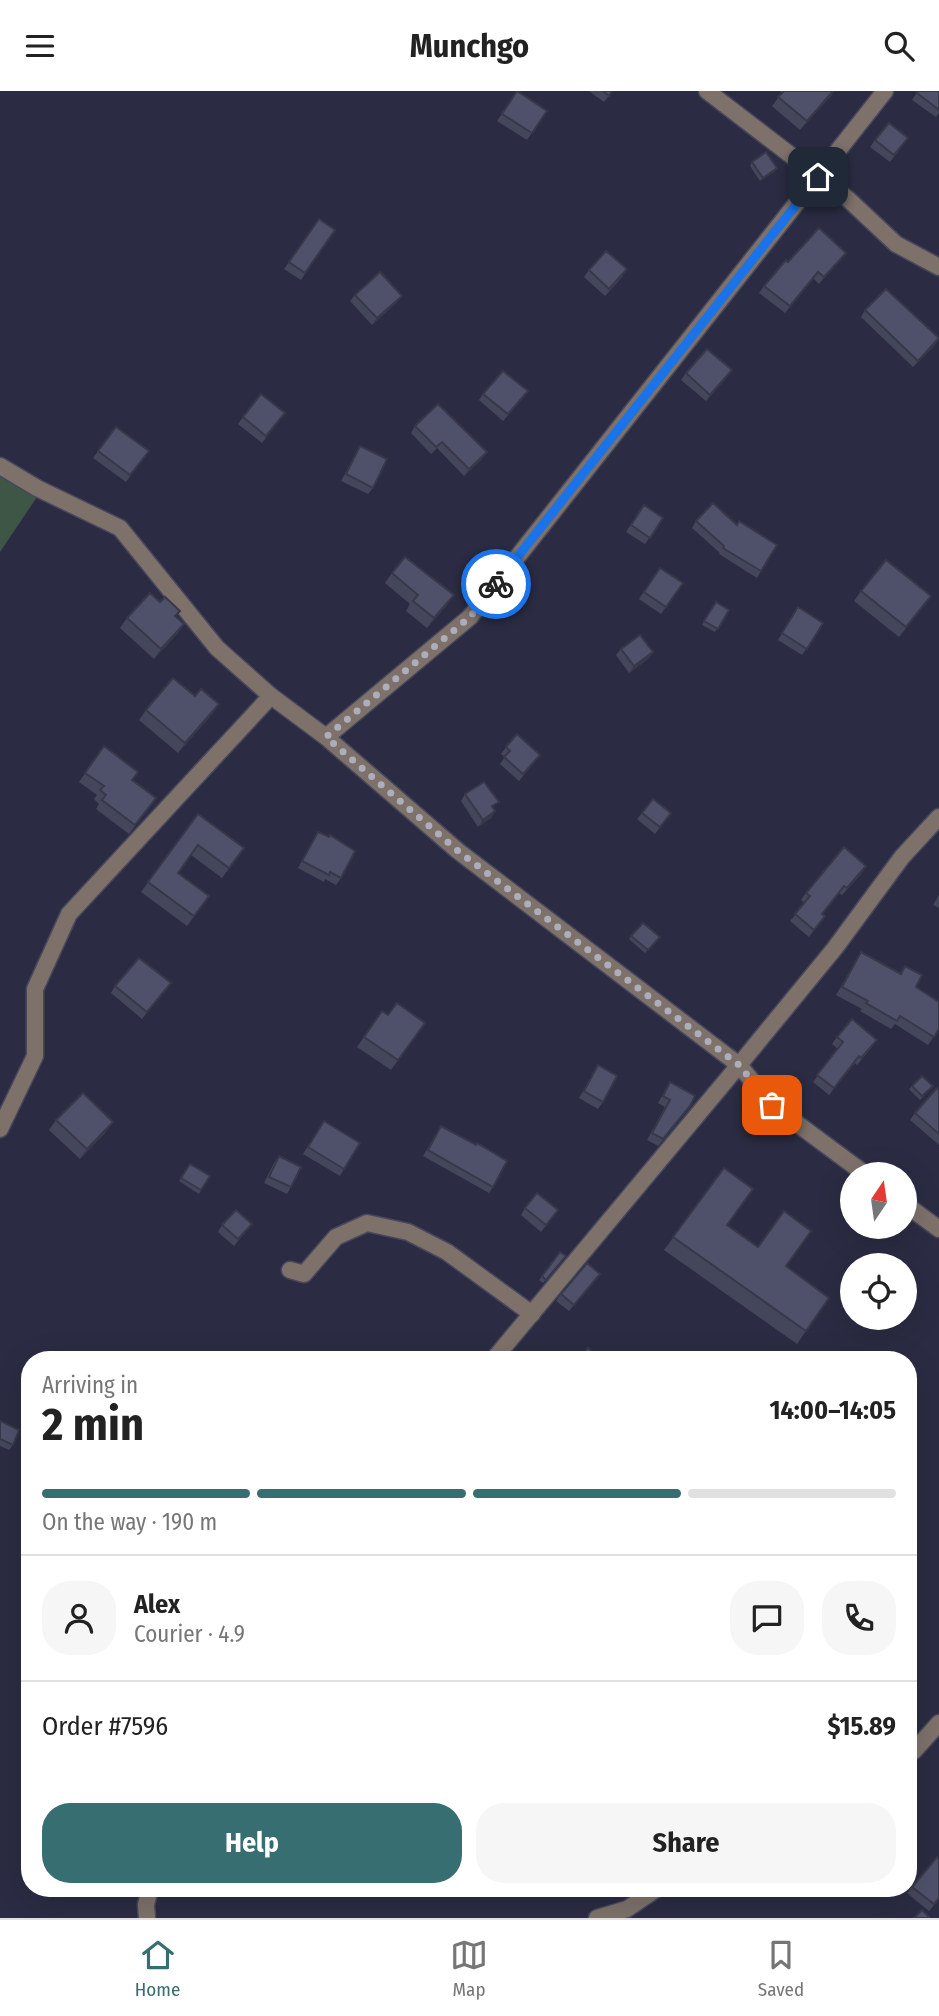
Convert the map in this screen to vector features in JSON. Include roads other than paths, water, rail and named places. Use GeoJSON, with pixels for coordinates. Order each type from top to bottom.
{"type":"FeatureCollection","features":[{"type":"Feature","properties":{"kind":"street"},"geometry":{"type":"LineString","coordinates":[[707,91],[848,199],[896,244],[939,267]]}},
{"type":"Feature","properties":{"kind":"street"},"geometry":{"type":"LineString","coordinates":[[326,737],[470,617],[885,91]]}},
{"type":"Feature","properties":{"kind":"street"},"geometry":{"type":"LineString","coordinates":[[0,466],[62,501],[120,528],[217,647],[271,696],[326,737],[458,851],[739,1065],[772,1105],[849,1162]]}},
{"type":"Feature","properties":{"kind":"street"},"geometry":{"type":"LineString","coordinates":[[0,1129],[35,1055],[35,989],[69,914],[271,696]]}},
{"type":"Feature","properties":{"kind":"street"},"geometry":{"type":"LineString","coordinates":[[501,1351],[835,948],[902,857],[939,817]]}},
{"type":"Feature","properties":{"kind":"street"},"geometry":{"type":"LineString","coordinates":[[917,1213],[939,1229]]}},
{"type":"Feature","properties":{"kind":"street"},"geometry":{"type":"LineString","coordinates":[[290,1270],[304,1274],[336,1237],[367,1223],[408,1232],[447,1252],[532,1314]]}},
{"type":"Feature","properties":{"kind":"street"},"geometry":{"type":"LineString","coordinates":[[917,1748],[939,1723]]}},
{"type":"Feature","properties":{"kind":"street"},"geometry":{"type":"LineString","coordinates":[[147,1918],[148,1897]]}},
{"type":"Feature","properties":{"kind":"street"},"geometry":{"type":"LineString","coordinates":[[597,1918],[627,1909],[645,1897]]}}]}
